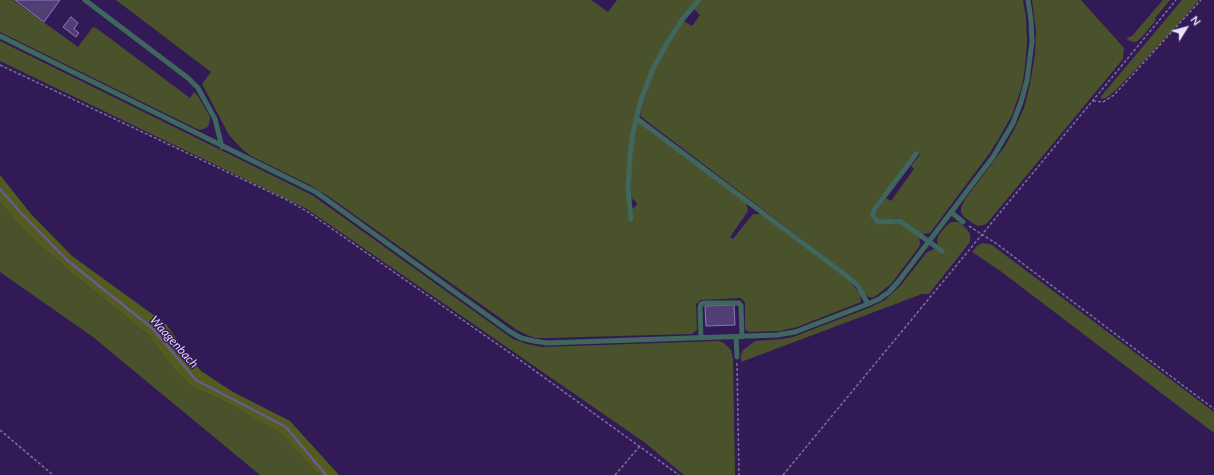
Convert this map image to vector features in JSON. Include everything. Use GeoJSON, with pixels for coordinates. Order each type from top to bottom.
{"type":"FeatureCollection","features":[{"type":"Feature","properties":{"kind":"lane"},"geometry":{"type":"LineString","coordinates":[[85,0],[188,78],[198,88],[215,119],[222,147]]}},
{"type":"Feature","properties":{"kind":"lane"},"geometry":{"type":"LineString","coordinates":[[631,219],[628,188],[631,144],[636,118],[646,88],[660,55],[682,20],[699,0]]}},
{"type":"Feature","properties":{"kind":"lane"},"geometry":{"type":"LineString","coordinates":[[0,36],[222,147],[316,192],[521,338],[547,343],[739,337],[787,334],[868,304],[879,299],[892,289],[997,150],[1019,109],[1031,58],[1031,27],[1028,0]]}},
{"type":"Feature","properties":{"kind":"lane"},"geometry":{"type":"LineString","coordinates":[[636,118],[850,278],[860,289],[868,304]]}},
{"type":"Feature","properties":{"kind":"lane"},"geometry":{"type":"LineString","coordinates":[[916,154],[874,210],[872,215],[878,222],[900,221],[942,251]]}},
{"type":"Feature","properties":{"kind":"lane"},"geometry":{"type":"LineString","coordinates":[[951,212],[963,222]]}},
{"type":"Feature","properties":{"kind":"lane"},"geometry":{"type":"LineString","coordinates":[[700,338],[700,305],[704,303],[736,302],[740,304],[737,357]]}},
{"type":"Feature","properties":{"kind":"path"},"geometry":{"type":"LineString","coordinates":[[783,475],[1176,0]]}},
{"type":"Feature","properties":{"kind":"path"},"geometry":{"type":"LineString","coordinates":[[1093,100],[1103,102],[1114,95],[1201,0]]}},
{"type":"Feature","properties":{"kind":"path"},"geometry":{"type":"LineString","coordinates":[[0,65],[289,201],[308,212],[520,360],[679,475]]}},
{"type":"Feature","properties":{"kind":"path"},"geometry":{"type":"LineString","coordinates":[[963,222],[1214,409]]}},
{"type":"Feature","properties":{"kind":"path"},"geometry":{"type":"LineString","coordinates":[[737,357],[740,475]]}},
{"type":"Feature","properties":{"kind":"path"},"geometry":{"type":"LineString","coordinates":[[0,430],[54,475]]}},
{"type":"Feature","properties":{"kind":"path"},"geometry":{"type":"LineString","coordinates":[[615,475],[640,446]]}},
{"type":"Feature","properties":{"kind":"green space"},"geometry":{"type":"Polygon","coordinates":[[[0,0],[13,0],[78,47],[93,27],[96,28],[190,98],[194,92],[198,96],[210,117],[208,127],[201,130],[195,128],[0,32],[0,0]]]}},
{"type":"Feature","properties":{"kind":"green space"},"geometry":{"type":"Polygon","coordinates":[[[116,0],[591,0],[608,12],[617,0],[697,0],[675,28],[665,44],[650,72],[640,101],[632,127],[628,156],[627,188],[629,220],[632,220],[632,209],[637,205],[636,201],[633,200],[631,196],[630,178],[634,141],[637,123],[639,122],[746,202],[748,211],[730,237],[733,239],[753,214],[762,214],[848,279],[860,294],[861,302],[797,327],[780,331],[749,332],[746,330],[745,303],[741,298],[701,300],[696,304],[697,330],[692,334],[535,338],[525,334],[517,330],[328,196],[310,185],[251,156],[242,149],[229,135],[202,84],[211,72],[116,0]]]}},
{"type":"Feature","properties":{"kind":"green space"},"geometry":{"type":"Polygon","coordinates":[[[702,0],[1023,0],[1026,17],[1027,42],[1025,67],[1022,86],[1012,115],[989,154],[930,233],[922,234],[899,218],[879,220],[876,218],[875,213],[886,198],[891,201],[914,169],[911,166],[920,155],[916,152],[873,208],[871,215],[872,219],[876,223],[900,223],[919,237],[920,243],[919,247],[891,284],[872,298],[867,296],[852,277],[640,116],[643,101],[653,74],[664,52],[684,21],[692,26],[700,15],[694,9],[702,0]]]}},
{"type":"Feature","properties":{"kind":"green space"},"geometry":{"type":"Polygon","coordinates":[[[1032,0],[1081,0],[1124,48],[1123,59],[988,222],[984,225],[978,226],[963,216],[961,208],[964,201],[1005,146],[1024,108],[1035,54],[1036,30],[1032,0]]]}},
{"type":"Feature","properties":{"kind":"green space"},"geometry":{"type":"Polygon","coordinates":[[[1163,0],[1170,0],[1142,37],[1136,42],[1130,41],[1126,38],[1132,36],[1163,0]]]}},
{"type":"Feature","properties":{"kind":"green space"},"geometry":{"type":"Polygon","coordinates":[[[1182,0],[1199,0],[1174,29],[1116,90],[1106,98],[1101,99],[1101,96],[1182,0]]]}},
{"type":"Feature","properties":{"kind":"green space"},"geometry":{"type":"Polygon","coordinates":[[[0,41],[312,195],[513,339],[542,347],[719,341],[724,343],[731,350],[733,359],[735,475],[684,475],[644,442],[307,209],[0,61],[0,41]]]}},
{"type":"Feature","properties":{"kind":"green space"},"geometry":{"type":"Polygon","coordinates":[[[0,175],[31,214],[72,256],[166,324],[189,357],[201,371],[233,392],[290,421],[339,475],[319,475],[282,434],[225,402],[191,386],[174,369],[148,335],[75,276],[24,231],[0,202],[0,175]]]}},
{"type":"Feature","properties":{"kind":"green space"},"geometry":{"type":"Polygon","coordinates":[[[0,202],[24,231],[75,276],[148,335],[174,369],[191,386],[225,402],[283,434],[319,475],[260,475],[93,337],[0,272],[0,202]]]}},
{"type":"Feature","properties":{"kind":"green space"},"geometry":{"type":"Polygon","coordinates":[[[951,222],[958,222],[966,228],[970,234],[970,242],[929,294],[922,294],[741,362],[743,350],[755,341],[793,337],[871,307],[885,300],[901,285],[927,252],[939,247],[937,243],[938,236],[951,222]]]}},
{"type":"Feature","properties":{"kind":"green space"},"geometry":{"type":"Polygon","coordinates":[[[983,243],[992,245],[1214,412],[1214,433],[999,270],[972,252],[977,246],[983,243]]]}},
{"type":"Feature","properties":{"kind":"building"},"geometry":{"type":"Polygon","coordinates":[[[15,0],[60,0],[44,22],[15,0]]]}},
{"type":"Feature","properties":{"kind":"building"},"geometry":{"type":"Polygon","coordinates":[[[71,17],[78,23],[74,29],[79,33],[76,37],[63,27],[71,17]]]}},
{"type":"Feature","properties":{"kind":"building"},"geometry":{"type":"Polygon","coordinates":[[[734,305],[735,325],[706,326],[705,306],[734,305]]]}},
{"type":"Feature","properties":{"kind":"waterway","name":"Waagenbach"},"geometry":{"type":"LineString","coordinates":[[0,189],[20,212],[68,261],[152,328],[196,380],[286,427],[326,475]]}}]}
